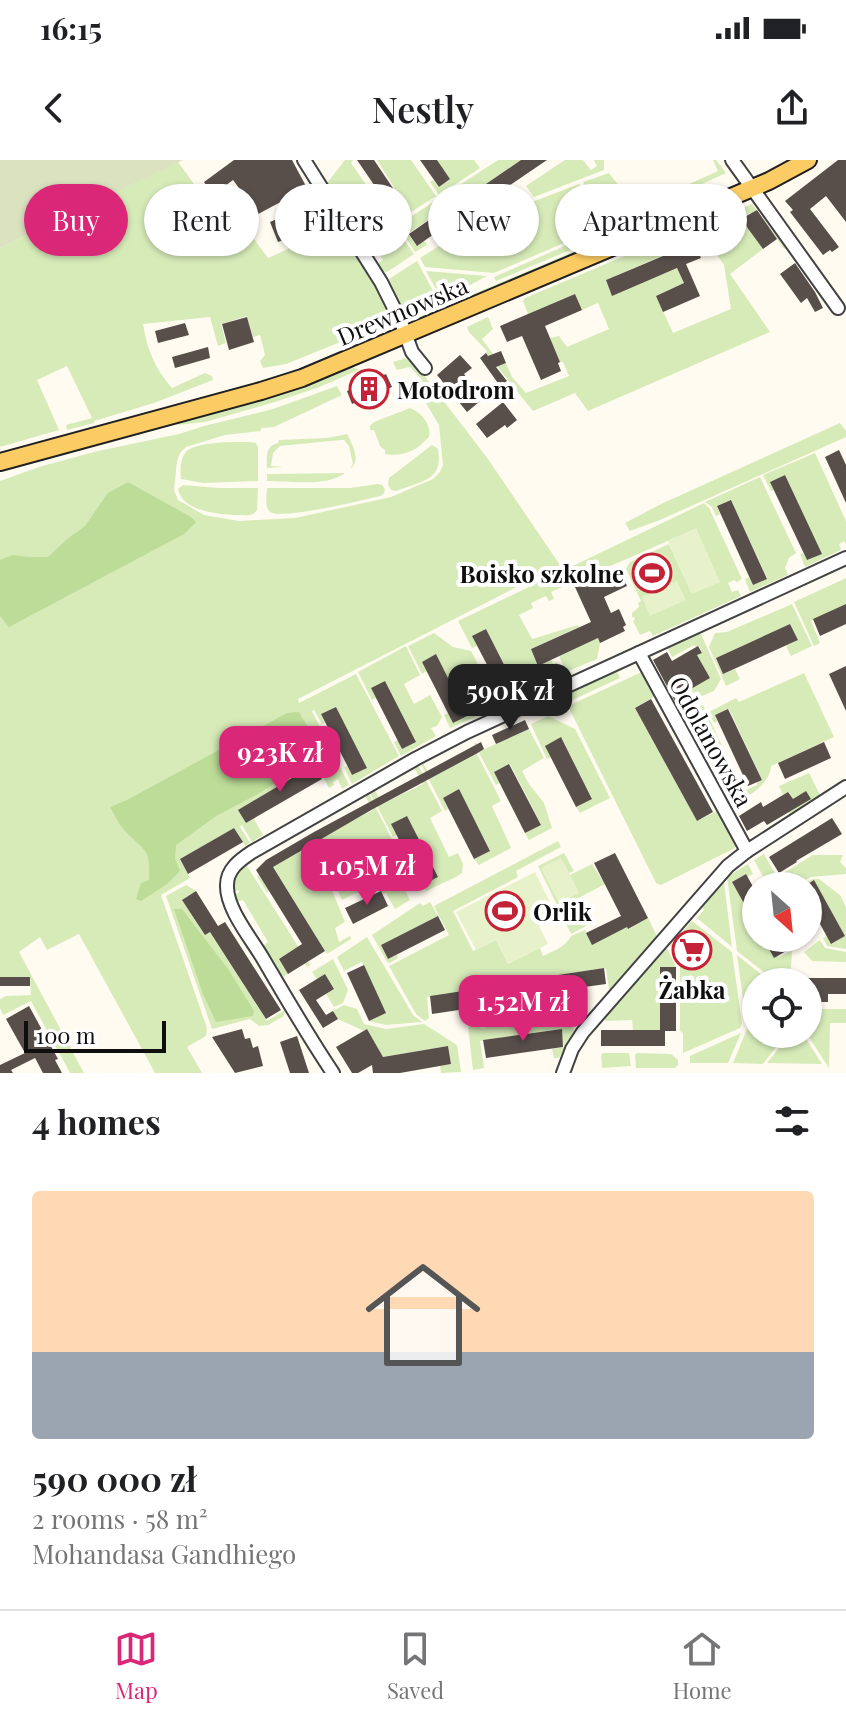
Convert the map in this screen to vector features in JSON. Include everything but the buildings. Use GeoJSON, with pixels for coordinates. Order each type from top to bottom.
{"type":"FeatureCollection","features":[{"type":"Feature","properties":{"kind":"main road","name":"Drewnowska"},"geometry":{"type":"LineString","coordinates":[[0,462],[269,389],[323,370],[752,188],[808,160]]}},
{"type":"Feature","properties":{"kind":"street"},"geometry":{"type":"LineString","coordinates":[[304,160],[381,282],[412,352],[425,368]]}},
{"type":"Feature","properties":{"kind":"street"},"geometry":{"type":"LineString","coordinates":[[732,160],[838,308]]}},
{"type":"Feature","properties":{"kind":"street"},"geometry":{"type":"LineString","coordinates":[[333,1073],[234,911],[228,897],[227,881],[235,865],[252,852],[467,732],[846,558]]}},
{"type":"Feature","properties":{"kind":"street","name":"Odolanowska"},"geometry":{"type":"LineString","coordinates":[[639,653],[747,851]]}},
{"type":"Feature","properties":{"kind":"street"},"geometry":{"type":"LineString","coordinates":[[563,1073],[572,1049],[587,1026],[728,866],[846,787]]}},
{"type":"Feature","properties":{"kind":"green space"},"geometry":{"type":"Polygon","coordinates":[[[0,160],[183,160],[128,186],[128,184],[24,184],[24,236],[0,248],[0,160]]]}},
{"type":"Feature","properties":{"kind":"green space"},"geometry":{"type":"Polygon","coordinates":[[[345,160],[353,160],[351,163],[366,184],[327,184],[345,160]]]}},
{"type":"Feature","properties":{"kind":"green space"},"geometry":{"type":"Polygon","coordinates":[[[377,160],[411,160],[428,184],[428,201],[412,211],[412,184],[392,184],[377,160]]]}},
{"type":"Feature","properties":{"kind":"green space"},"geometry":{"type":"Polygon","coordinates":[[[437,160],[474,160],[480,168],[456,184],[443,184],[450,179],[437,160]]]}},
{"type":"Feature","properties":{"kind":"green space"},"geometry":{"type":"Polygon","coordinates":[[[498,160],[521,160],[486,184],[461,184],[498,160]]]}},
{"type":"Feature","properties":{"kind":"green space"},"geometry":{"type":"Polygon","coordinates":[[[565,160],[583,160],[591,170],[597,166],[594,160],[604,160],[604,170],[568,184],[555,184],[555,189],[539,195],[539,184],[529,184],[565,160]]]}},
{"type":"Feature","properties":{"kind":"green space"},"geometry":{"type":"Polygon","coordinates":[[[713,160],[726,173],[702,184],[689,184],[718,171],[713,160]]]}},
{"type":"Feature","properties":{"kind":"green space"},"geometry":{"type":"Polygon","coordinates":[[[178,162],[194,184],[144,184],[144,256],[259,256],[259,246],[268,258],[275,255],[357,256],[375,284],[390,317],[395,320],[286,364],[263,368],[260,361],[265,355],[260,335],[253,337],[247,316],[221,324],[226,343],[218,346],[210,317],[143,324],[153,358],[172,388],[205,373],[213,380],[154,403],[67,430],[66,425],[92,418],[67,366],[37,380],[59,430],[0,447],[0,248],[24,236],[24,256],[128,256],[128,186],[178,162]]]}},
{"type":"Feature","properties":{"kind":"green space"},"geometry":{"type":"Polygon","coordinates":[[[609,173],[617,184],[584,184],[609,173]]]}},
{"type":"Feature","properties":{"kind":"green space"},"geometry":{"type":"Polygon","coordinates":[[[555,193],[555,247],[539,254],[539,199],[555,193]]]}},
{"type":"Feature","properties":{"kind":"green space"},"geometry":{"type":"Polygon","coordinates":[[[752,204],[757,210],[747,215],[747,206],[752,204]]]}},
{"type":"Feature","properties":{"kind":"green space"},"geometry":{"type":"Polygon","coordinates":[[[428,206],[428,220],[412,231],[412,216],[428,206]]]}},
{"type":"Feature","properties":{"kind":"green space"},"geometry":{"type":"Polygon","coordinates":[[[760,215],[786,248],[784,249],[760,215]]]}},
{"type":"Feature","properties":{"kind":"green space"},"geometry":{"type":"Polygon","coordinates":[[[747,226],[763,249],[730,274],[770,332],[588,411],[575,393],[533,411],[467,327],[488,317],[493,329],[482,339],[499,366],[506,363],[512,377],[526,393],[569,376],[550,338],[559,336],[567,347],[609,329],[598,303],[582,310],[575,294],[528,314],[523,301],[525,298],[625,256],[662,256],[606,280],[612,295],[677,268],[684,283],[656,296],[673,333],[731,309],[724,265],[718,256],[747,256],[747,226]]]}},
{"type":"Feature","properties":{"kind":"green space"},"geometry":{"type":"Polygon","coordinates":[[[412,235],[427,245],[415,252],[412,247],[412,235]]]}},
{"type":"Feature","properties":{"kind":"green space"},"geometry":{"type":"Polygon","coordinates":[[[555,250],[556,256],[496,281],[494,277],[555,250]]]}},
{"type":"Feature","properties":{"kind":"green space"},"geometry":{"type":"Polygon","coordinates":[[[428,253],[428,256],[534,256],[494,273],[425,267],[420,258],[428,253]]]}},
{"type":"Feature","properties":{"kind":"green space"},"geometry":{"type":"Polygon","coordinates":[[[380,256],[411,256],[387,272],[377,264],[383,260],[380,256]]]}},
{"type":"Feature","properties":{"kind":"green space"},"geometry":{"type":"Polygon","coordinates":[[[563,256],[575,256],[419,321],[419,317],[563,256]]]}},
{"type":"Feature","properties":{"kind":"green space"},"geometry":{"type":"Polygon","coordinates":[[[417,261],[439,302],[403,316],[387,283],[417,261]]]}},
{"type":"Feature","properties":{"kind":"green space"},"geometry":{"type":"Polygon","coordinates":[[[426,271],[487,276],[442,300],[426,271]]]}},
{"type":"Feature","properties":{"kind":"green space"},"geometry":{"type":"Polygon","coordinates":[[[410,357],[488,459],[560,565],[298,699],[299,703],[356,674],[399,756],[352,784],[344,767],[347,766],[352,775],[366,768],[336,707],[321,714],[325,722],[322,724],[314,710],[349,785],[342,789],[338,779],[329,788],[316,764],[239,810],[246,823],[254,819],[263,835],[252,842],[242,825],[240,827],[250,843],[245,846],[234,828],[180,859],[190,878],[161,895],[207,1028],[206,1036],[187,1047],[202,1073],[155,1073],[79,934],[47,950],[40,937],[19,952],[84,1073],[70,1073],[31,1001],[3,1015],[0,1008],[0,999],[6,996],[31,995],[30,977],[0,977],[0,481],[98,451],[273,409],[337,386],[342,395],[274,427],[225,435],[186,447],[177,461],[174,490],[178,500],[204,515],[239,521],[295,518],[391,497],[433,479],[443,465],[439,425],[424,400],[421,379],[410,367],[397,370],[393,362],[410,357]]]}},
{"type":"Feature","properties":{"kind":"green space"},"geometry":{"type":"Polygon","coordinates":[[[352,367],[359,370],[275,402],[205,422],[177,425],[189,417],[289,389],[352,367]]]}},
{"type":"Feature","properties":{"kind":"green space"},"geometry":{"type":"Polygon","coordinates":[[[410,408],[425,420],[429,437],[409,452],[385,454],[370,426],[410,408]]]}},
{"type":"Feature","properties":{"kind":"green space"},"geometry":{"type":"Polygon","coordinates":[[[840,423],[846,437],[660,520],[630,531],[625,523],[661,504],[840,423]]]}},
{"type":"Feature","properties":{"kind":"green space"},"geometry":{"type":"Polygon","coordinates":[[[347,434],[356,457],[354,466],[350,469],[353,464],[349,446],[344,440],[280,446],[273,453],[271,466],[283,467],[267,468],[269,449],[279,440],[347,434]]]}},
{"type":"Feature","properties":{"kind":"green space"},"geometry":{"type":"Polygon","coordinates":[[[215,443],[256,443],[258,447],[258,481],[203,483],[181,479],[182,459],[190,449],[215,443]]]}},
{"type":"Feature","properties":{"kind":"green space"},"geometry":{"type":"Polygon","coordinates":[[[432,445],[438,449],[439,460],[434,474],[422,482],[391,490],[389,478],[432,445]]]}},
{"type":"Feature","properties":{"kind":"green space"},"geometry":{"type":"Polygon","coordinates":[[[815,453],[846,521],[846,544],[844,541],[839,544],[841,550],[805,567],[800,554],[803,553],[807,560],[821,554],[785,475],[771,482],[774,490],[771,491],[763,475],[815,453]]]}},
{"type":"Feature","properties":{"kind":"green space"},"geometry":{"type":"Polygon","coordinates":[[[345,473],[318,482],[267,481],[267,474],[345,473]]]}},
{"type":"Feature","properties":{"kind":"green space"},"geometry":{"type":"Polygon","coordinates":[[[760,477],[796,553],[789,558],[785,568],[788,575],[750,592],[745,579],[749,577],[753,585],[767,578],[731,500],[717,506],[720,514],[716,516],[712,507],[705,502],[760,477]]]}},
{"type":"Feature","properties":{"kind":"green space"},"geometry":{"type":"Polygon","coordinates":[[[128,482],[196,522],[184,534],[9,627],[0,616],[0,560],[13,555],[48,557],[85,526],[108,493],[128,482]]]}},
{"type":"Feature","properties":{"kind":"green space"},"geometry":{"type":"Polygon","coordinates":[[[378,484],[385,489],[381,496],[341,505],[277,514],[267,507],[267,488],[350,488],[378,484]]]}},
{"type":"Feature","properties":{"kind":"green space"},"geometry":{"type":"Polygon","coordinates":[[[183,485],[258,488],[257,510],[252,515],[203,511],[181,497],[178,489],[183,485]]]}},
{"type":"Feature","properties":{"kind":"green space"},"geometry":{"type":"Polygon","coordinates":[[[704,503],[742,579],[728,583],[732,592],[738,590],[741,596],[653,636],[650,631],[640,635],[632,613],[641,601],[626,569],[630,562],[669,544],[692,594],[695,529],[551,592],[554,599],[549,601],[546,596],[531,603],[533,608],[519,615],[532,639],[578,625],[531,649],[551,659],[553,664],[557,662],[563,675],[520,694],[486,629],[473,636],[477,646],[472,648],[458,621],[704,503]]]}},
{"type":"Feature","properties":{"kind":"green space"},"geometry":{"type":"Polygon","coordinates":[[[696,528],[720,582],[692,594],[668,541],[696,528]]]}},
{"type":"Feature","properties":{"kind":"green space","name":"Boisko szkolne"},"geometry":{"type":"Polygon","coordinates":[[[666,555],[675,574],[639,591],[630,571],[666,555]]]}},
{"type":"Feature","properties":{"kind":"green space"},"geometry":{"type":"Polygon","coordinates":[[[846,578],[846,604],[811,621],[820,643],[814,646],[794,602],[846,578]]]}},
{"type":"Feature","properties":{"kind":"green space"},"geometry":{"type":"Polygon","coordinates":[[[677,581],[686,600],[650,616],[642,597],[677,581]]]}},
{"type":"Feature","properties":{"kind":"green space"},"geometry":{"type":"Polygon","coordinates":[[[792,604],[812,646],[791,656],[786,646],[798,640],[790,624],[716,658],[723,674],[735,669],[740,679],[726,686],[709,647],[715,633],[727,632],[792,604]]]}},
{"type":"Feature","properties":{"kind":"green space"},"geometry":{"type":"Polygon","coordinates":[[[434,633],[453,647],[471,651],[493,692],[490,693],[497,707],[489,710],[486,705],[479,708],[482,714],[450,728],[444,715],[467,715],[436,655],[422,662],[427,671],[422,674],[408,646],[434,633]]]}},
{"type":"Feature","properties":{"kind":"green space"},"geometry":{"type":"Polygon","coordinates":[[[701,634],[721,679],[714,691],[697,698],[691,689],[710,678],[697,655],[702,652],[699,646],[694,645],[672,657],[668,648],[701,634]]]}},
{"type":"Feature","properties":{"kind":"green space"},"geometry":{"type":"Polygon","coordinates":[[[598,638],[597,659],[566,672],[559,656],[598,638]]]}},
{"type":"Feature","properties":{"kind":"green space"},"geometry":{"type":"Polygon","coordinates":[[[406,646],[420,675],[404,684],[414,704],[430,695],[442,717],[437,726],[431,728],[436,736],[401,756],[394,742],[398,740],[402,749],[416,742],[385,681],[371,688],[376,698],[372,700],[358,672],[406,646]]]}},
{"type":"Feature","properties":{"kind":"green space"},"geometry":{"type":"Polygon","coordinates":[[[616,669],[620,678],[566,703],[562,694],[616,669]]]}},
{"type":"Feature","properties":{"kind":"green space"},"geometry":{"type":"Polygon","coordinates":[[[644,671],[657,695],[635,708],[697,821],[719,810],[737,844],[735,848],[661,885],[656,883],[568,706],[644,671]]]}},
{"type":"Feature","properties":{"kind":"green space"},"geometry":{"type":"Polygon","coordinates":[[[804,673],[834,737],[771,766],[765,782],[742,799],[743,791],[757,785],[762,779],[729,709],[715,715],[718,721],[714,723],[709,712],[736,698],[739,702],[804,673]]]}},
{"type":"Feature","properties":{"kind":"green space"},"geometry":{"type":"Polygon","coordinates":[[[703,705],[742,789],[724,797],[727,789],[684,714],[703,705]]]}},
{"type":"Feature","properties":{"kind":"green space"},"geometry":{"type":"Polygon","coordinates":[[[299,712],[316,741],[320,755],[216,816],[176,845],[175,859],[180,871],[141,901],[136,899],[141,883],[149,880],[149,861],[110,807],[287,713],[299,712]]]}},
{"type":"Feature","properties":{"kind":"green space"},"geometry":{"type":"Polygon","coordinates":[[[548,716],[575,729],[610,798],[580,813],[576,807],[592,798],[562,738],[546,745],[551,757],[547,759],[531,724],[548,716]]]}},
{"type":"Feature","properties":{"kind":"green space"},"geometry":{"type":"Polygon","coordinates":[[[529,729],[544,758],[522,771],[544,803],[552,828],[529,840],[525,833],[541,824],[510,764],[494,772],[500,783],[496,785],[474,743],[480,751],[529,729]]]}},
{"type":"Feature","properties":{"kind":"green space"},"geometry":{"type":"Polygon","coordinates":[[[477,754],[501,801],[492,806],[511,848],[479,865],[474,859],[490,850],[459,790],[443,798],[448,809],[445,811],[420,762],[431,778],[477,754]]]}},
{"type":"Feature","properties":{"kind":"green space"},"geometry":{"type":"Polygon","coordinates":[[[418,765],[442,811],[430,818],[449,857],[458,853],[463,864],[462,873],[426,891],[422,885],[438,877],[407,817],[393,837],[369,791],[374,788],[382,804],[423,784],[414,767],[418,765]]]}},
{"type":"Feature","properties":{"kind":"green space"},"geometry":{"type":"Polygon","coordinates":[[[809,773],[820,795],[789,814],[806,791],[793,799],[788,792],[783,795],[779,786],[809,773]]]}},
{"type":"Feature","properties":{"kind":"green space"},"geometry":{"type":"Polygon","coordinates":[[[368,792],[410,875],[400,880],[410,900],[395,909],[376,883],[342,900],[332,877],[328,877],[345,922],[335,928],[339,942],[350,936],[351,939],[327,954],[280,878],[267,893],[257,876],[373,810],[364,794],[368,792]]]}},
{"type":"Feature","properties":{"kind":"green space"},"geometry":{"type":"Polygon","coordinates":[[[558,841],[561,847],[516,871],[518,877],[453,911],[473,951],[496,940],[508,964],[540,948],[543,956],[585,930],[592,944],[648,918],[657,936],[609,990],[604,968],[526,980],[527,995],[535,994],[534,1003],[475,1012],[473,1008],[483,989],[427,997],[429,1018],[425,1021],[416,1014],[389,966],[449,935],[434,906],[558,841]]]}},
{"type":"Feature","properties":{"kind":"green space"},"geometry":{"type":"Polygon","coordinates":[[[564,853],[574,871],[569,873],[561,858],[579,893],[570,875],[592,864],[605,884],[573,901],[586,926],[571,934],[538,866],[564,853]]]}},
{"type":"Feature","properties":{"kind":"green space"},"geometry":{"type":"Polygon","coordinates":[[[764,854],[774,872],[760,872],[754,860],[764,854]]]}},
{"type":"Feature","properties":{"kind":"green space"},"geometry":{"type":"Polygon","coordinates":[[[813,855],[843,855],[840,862],[846,868],[846,874],[822,876],[822,872],[785,872],[813,855]]]}},
{"type":"Feature","properties":{"kind":"green space"},"geometry":{"type":"Polygon","coordinates":[[[561,858],[579,893],[559,903],[541,868],[561,858]]]}},
{"type":"Feature","properties":{"kind":"green space"},"geometry":{"type":"Polygon","coordinates":[[[245,863],[310,965],[307,967],[305,963],[302,966],[292,951],[279,959],[288,974],[280,978],[263,948],[268,942],[243,900],[236,902],[233,895],[240,892],[234,892],[233,879],[245,863]]]}},
{"type":"Feature","properties":{"kind":"green space"},"geometry":{"type":"Polygon","coordinates":[[[748,864],[752,872],[742,872],[742,876],[732,882],[742,900],[742,952],[775,952],[779,957],[792,952],[791,968],[759,968],[737,951],[727,877],[748,864]]]}},
{"type":"Feature","properties":{"kind":"green space","name":"Orlik"},"geometry":{"type":"Polygon","coordinates":[[[535,872],[554,910],[536,920],[548,944],[508,964],[496,940],[476,950],[456,912],[535,872]]]}},
{"type":"Feature","properties":{"kind":"green space"},"geometry":{"type":"Polygon","coordinates":[[[822,881],[840,895],[846,907],[846,949],[827,946],[823,938],[827,936],[832,944],[845,936],[822,895],[822,881]]]}},
{"type":"Feature","properties":{"kind":"green space"},"geometry":{"type":"Polygon","coordinates":[[[724,882],[732,947],[697,918],[704,910],[702,907],[724,882]]]}},
{"type":"Feature","properties":{"kind":"green space"},"geometry":{"type":"Polygon","coordinates":[[[186,885],[196,891],[182,900],[205,934],[210,932],[267,1021],[285,1010],[284,1016],[268,1025],[259,1026],[250,1019],[212,1029],[166,896],[186,885]]]}},
{"type":"Feature","properties":{"kind":"green space"},"geometry":{"type":"Polygon","coordinates":[[[430,902],[438,916],[381,945],[388,959],[397,954],[398,958],[387,962],[372,935],[420,903],[423,906],[430,902]]]}},
{"type":"Feature","properties":{"kind":"green space"},"geometry":{"type":"Polygon","coordinates":[[[174,909],[182,909],[228,969],[254,1011],[253,1016],[216,1022],[203,994],[174,909]]]}},
{"type":"Feature","properties":{"kind":"green space"},"geometry":{"type":"Polygon","coordinates":[[[692,921],[732,952],[742,1024],[740,1028],[683,1053],[680,966],[670,945],[672,943],[676,948],[679,945],[692,962],[703,955],[684,930],[692,921]]]}},
{"type":"Feature","properties":{"kind":"green space"},"geometry":{"type":"Polygon","coordinates":[[[367,937],[413,1015],[422,1022],[386,1025],[369,1021],[386,1013],[362,962],[344,971],[337,957],[367,937]]]}},
{"type":"Feature","properties":{"kind":"green space"},"geometry":{"type":"Polygon","coordinates":[[[822,943],[825,948],[846,952],[846,962],[812,961],[804,952],[822,952],[822,943]]]}},
{"type":"Feature","properties":{"kind":"green space"},"geometry":{"type":"Polygon","coordinates":[[[667,948],[676,967],[660,967],[660,1030],[633,1030],[632,1020],[606,1021],[604,1019],[667,948]]]}},
{"type":"Feature","properties":{"kind":"green space"},"geometry":{"type":"Polygon","coordinates":[[[737,955],[753,968],[742,968],[742,992],[737,955]]]}},
{"type":"Feature","properties":{"kind":"green space"},"geometry":{"type":"Polygon","coordinates":[[[333,959],[348,990],[343,1003],[334,1007],[326,994],[334,989],[325,974],[317,979],[312,972],[333,959]]]}},
{"type":"Feature","properties":{"kind":"green space"},"geometry":{"type":"Polygon","coordinates":[[[344,1005],[357,1009],[364,1024],[386,1029],[424,1024],[457,1045],[461,1072],[441,1073],[440,1066],[451,1064],[448,1046],[371,1059],[368,1057],[379,1050],[367,1029],[364,1031],[338,1019],[333,1011],[344,1005]]]}},
{"type":"Feature","properties":{"kind":"green space"},"geometry":{"type":"Polygon","coordinates":[[[822,1009],[846,1009],[846,1023],[830,1023],[829,1068],[816,1048],[822,1048],[822,1009]]]}},
{"type":"Feature","properties":{"kind":"green space"},"geometry":{"type":"Polygon","coordinates":[[[567,1014],[576,1022],[572,1025],[574,1032],[559,1058],[554,1058],[552,1049],[564,1047],[561,1029],[480,1041],[484,1068],[473,1070],[468,1027],[478,1022],[481,1028],[567,1014]]]}},
{"type":"Feature","properties":{"kind":"green space"},"geometry":{"type":"Polygon","coordinates":[[[741,1033],[728,1063],[690,1063],[690,1056],[741,1033]]]}},
{"type":"Feature","properties":{"kind":"green space"},"geometry":{"type":"Polygon","coordinates":[[[742,1041],[742,1048],[775,1048],[763,1064],[733,1063],[742,1041]]]}},
{"type":"Feature","properties":{"kind":"green space"},"geometry":{"type":"Polygon","coordinates":[[[779,1048],[812,1048],[822,1064],[767,1063],[779,1048]]]}},
{"type":"Feature","properties":{"kind":"green space"},"geometry":{"type":"Polygon","coordinates":[[[603,1053],[629,1053],[631,1066],[602,1068],[603,1053]]]}},
{"type":"Feature","properties":{"kind":"green space"},"geometry":{"type":"Polygon","coordinates":[[[637,1053],[671,1054],[678,1060],[678,1065],[675,1068],[636,1068],[637,1053]]]}},
{"type":"Feature","properties":{"kind":"place","name":"Motodrom"},"geometry":{"type":"Point","coordinates":[369,389]}},
{"type":"Feature","properties":{"kind":"place","name":"Boisko szkolne"},"geometry":{"type":"Point","coordinates":[652,573]}},
{"type":"Feature","properties":{"kind":"place","name":"Orlik"},"geometry":{"type":"Point","coordinates":[505,911]}},
{"type":"Feature","properties":{"kind":"place","name":"Żabka"},"geometry":{"type":"Point","coordinates":[692,950]}}]}
